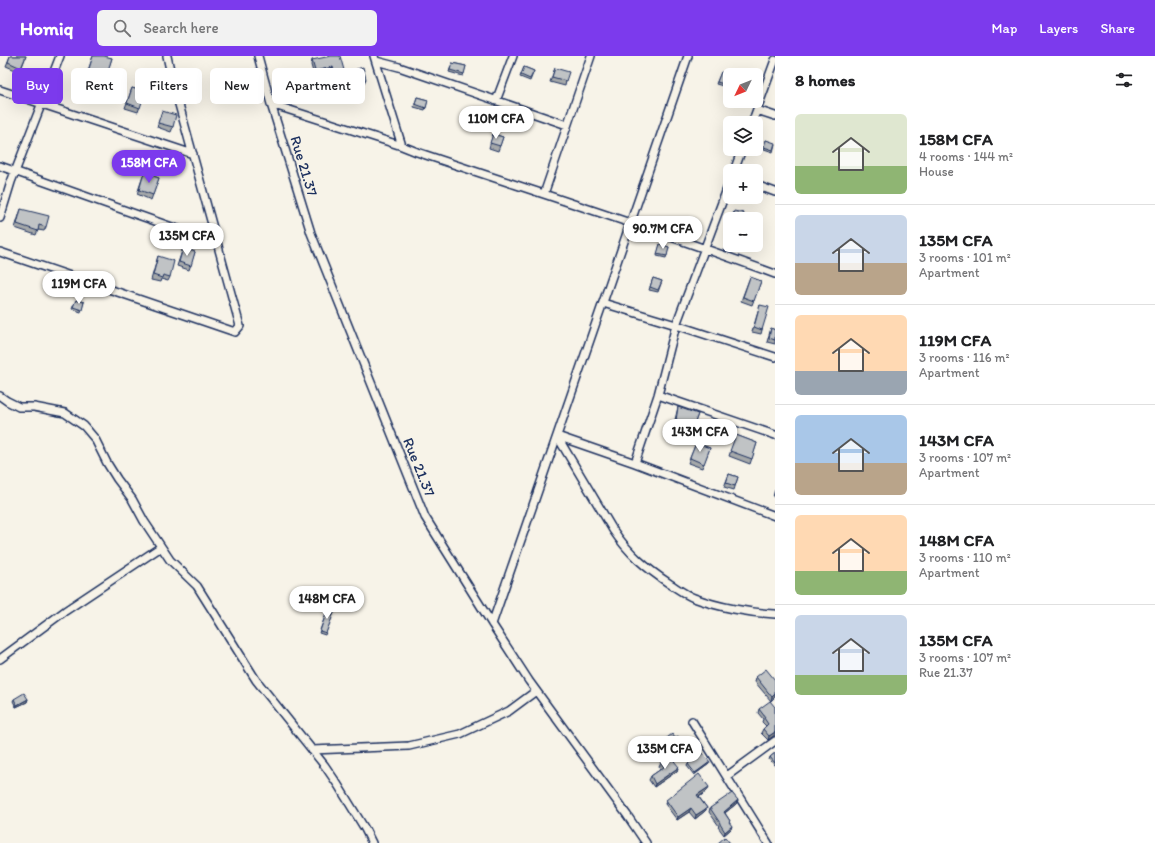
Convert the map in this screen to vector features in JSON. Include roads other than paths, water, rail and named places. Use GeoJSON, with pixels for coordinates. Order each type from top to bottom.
{"type":"FeatureCollection","features":[{"type":"Feature","properties":{"kind":"street"},"geometry":{"type":"LineString","coordinates":[[56,68],[60,56]]}},
{"type":"Feature","properties":{"kind":"street"},"geometry":{"type":"LineString","coordinates":[[0,252],[236,332],[240,326],[167,56]]}},
{"type":"Feature","properties":{"kind":"street","name":"Rue 21.37"},"geometry":{"type":"LineString","coordinates":[[258,56],[271,104],[311,233],[425,517],[536,691],[646,843]]}},
{"type":"Feature","properties":{"kind":"street"},"geometry":{"type":"LineString","coordinates":[[496,100],[513,56]]}},
{"type":"Feature","properties":{"kind":"street"},"geometry":{"type":"LineString","coordinates":[[544,194],[591,56]]}},
{"type":"Feature","properties":{"kind":"street"},"geometry":{"type":"LineString","coordinates":[[492,624],[688,56]]}},
{"type":"Feature","properties":{"kind":"street"},"geometry":{"type":"LineString","coordinates":[[375,59],[402,146]]}},
{"type":"Feature","properties":{"kind":"street"},"geometry":{"type":"LineString","coordinates":[[375,59],[567,125]]}},
{"type":"Feature","properties":{"kind":"street"},"geometry":{"type":"LineString","coordinates":[[754,116],[775,60]]}},
{"type":"Feature","properties":{"kind":"street"},"geometry":{"type":"LineString","coordinates":[[0,90],[12,94]]}},
{"type":"Feature","properties":{"kind":"street"},"geometry":{"type":"LineString","coordinates":[[0,218],[15,172],[42,104],[193,154]]}},
{"type":"Feature","properties":{"kind":"street"},"geometry":{"type":"LineString","coordinates":[[271,104],[402,146],[705,248],[775,274]]}},
{"type":"Feature","properties":{"kind":"street"},"geometry":{"type":"LineString","coordinates":[[756,110],[775,116]]}},
{"type":"Feature","properties":{"kind":"street"},"geometry":{"type":"LineString","coordinates":[[0,166],[217,243]]}},
{"type":"Feature","properties":{"kind":"street"},"geometry":{"type":"LineString","coordinates":[[763,188],[775,192]]}},
{"type":"Feature","properties":{"kind":"street"},"geometry":{"type":"LineString","coordinates":[[635,463],[658,395],[676,325],[723,199]]}},
{"type":"Feature","properties":{"kind":"street"},"geometry":{"type":"LineString","coordinates":[[603,303],[775,357]]}},
{"type":"Feature","properties":{"kind":"street"},"geometry":{"type":"LineString","coordinates":[[658,395],[775,435]]}},
{"type":"Feature","properties":{"kind":"street"},"geometry":{"type":"LineString","coordinates":[[0,396],[19,407],[34,407],[65,413],[84,426],[95,439],[107,463],[132,499],[161,547],[170,560],[197,586],[256,680],[325,766],[338,785],[372,843]]}},
{"type":"Feature","properties":{"kind":"street"},"geometry":{"type":"LineString","coordinates":[[557,436],[635,463],[775,516]]}},
{"type":"Feature","properties":{"kind":"street"},"geometry":{"type":"LineString","coordinates":[[557,436],[613,530],[623,545],[638,561],[661,578],[694,598],[726,608],[775,614]]}},
{"type":"Feature","properties":{"kind":"street"},"geometry":{"type":"LineString","coordinates":[[0,659],[65,611],[161,547]]}},
{"type":"Feature","properties":{"kind":"street"},"geometry":{"type":"LineString","coordinates":[[312,750],[409,746],[460,734],[509,711],[536,691]]}},
{"type":"Feature","properties":{"kind":"street"},"geometry":{"type":"LineString","coordinates":[[692,721],[770,843],[775,840]]}},
{"type":"Feature","properties":{"kind":"street"},"geometry":{"type":"LineString","coordinates":[[727,776],[775,741]]}}]}
